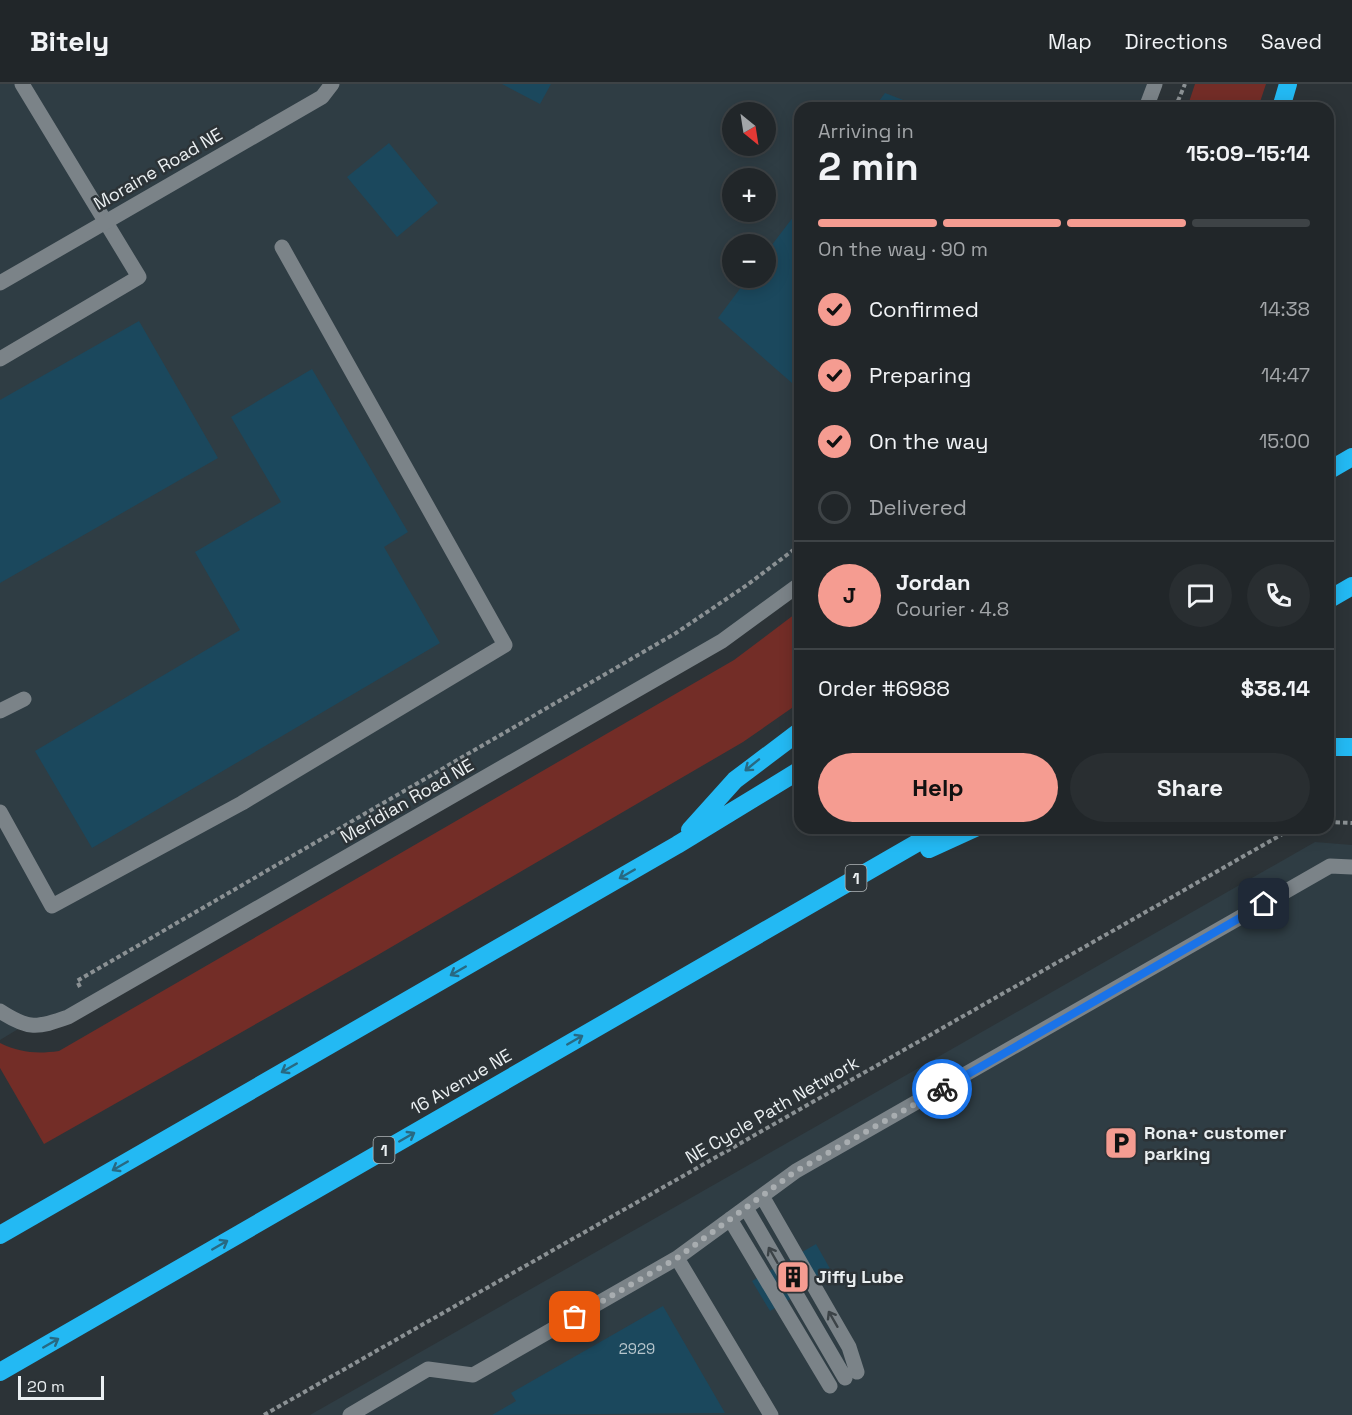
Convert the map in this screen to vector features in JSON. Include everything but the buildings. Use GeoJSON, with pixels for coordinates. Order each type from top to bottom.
{"type":"FeatureCollection","features":[{"type":"Feature","properties":{"kind":"highway"},"geometry":{"type":"LineString","coordinates":[[1283,102],[1288,84]]}},
{"type":"Feature","properties":{"kind":"highway"},"geometry":{"type":"LineString","coordinates":[[1334,468],[1352,457]]}},
{"type":"Feature","properties":{"kind":"highway"},"geometry":{"type":"LineString","coordinates":[[1334,596],[1352,586]]}},
{"type":"Feature","properties":{"kind":"highway"},"geometry":{"type":"LineString","coordinates":[[677,844],[735,780],[794,736]]}},
{"type":"Feature","properties":{"kind":"highway"},"geometry":{"type":"LineString","coordinates":[[1334,747],[1352,747]]}},
{"type":"Feature","properties":{"kind":"highway"},"geometry":{"type":"LineString","coordinates":[[0,1235],[677,844],[794,774]]}},
{"type":"Feature","properties":{"kind":"highway","name":"16 Avenue NE"},"geometry":{"type":"LineString","coordinates":[[0,1372],[932,834]]}},
{"type":"Feature","properties":{"kind":"highway"},"geometry":{"type":"LineString","coordinates":[[768,928],[963,834]]}},
{"type":"Feature","properties":{"kind":"street"},"geometry":{"type":"LineString","coordinates":[[0,359],[139,277],[22,84]]}},
{"type":"Feature","properties":{"kind":"street","name":"Moraine Road NE"},"geometry":{"type":"LineString","coordinates":[[0,283],[322,97],[332,84]]}},
{"type":"Feature","properties":{"kind":"street"},"geometry":{"type":"LineString","coordinates":[[1148,102],[1152,85]]}},
{"type":"Feature","properties":{"kind":"street"},"geometry":{"type":"LineString","coordinates":[[0,812],[52,906],[242,803],[505,645],[282,247]]}},
{"type":"Feature","properties":{"kind":"street","name":"Meridian Road NE"},"geometry":{"type":"LineString","coordinates":[[0,1011],[23,1026],[42,1026],[68,1017],[722,641],[794,588]]}},
{"type":"Feature","properties":{"kind":"street"},"geometry":{"type":"LineString","coordinates":[[0,711],[24,699]]}},
{"type":"Feature","properties":{"kind":"street"},"geometry":{"type":"LineString","coordinates":[[350,1415],[428,1369],[473,1375],[677,1258],[796,1171],[1330,866],[1352,867]]}},
{"type":"Feature","properties":{"kind":"street"},"geometry":{"type":"LineString","coordinates":[[746,1208],[851,1375],[849,1347],[762,1196]]}},
{"type":"Feature","properties":{"kind":"street"},"geometry":{"type":"LineString","coordinates":[[730,1219],[830,1386]]}},
{"type":"Feature","properties":{"kind":"street"},"geometry":{"type":"LineString","coordinates":[[677,1258],[771,1415]]}},
{"type":"Feature","properties":{"kind":"path"},"geometry":{"type":"LineString","coordinates":[[1178,102],[1185,84]]}},
{"type":"Feature","properties":{"kind":"path"},"geometry":{"type":"LineString","coordinates":[[90,1005],[77,981],[676,633],[747,585],[794,550]]}},
{"type":"Feature","properties":{"kind":"path"},"geometry":{"type":"LineString","coordinates":[[1334,822],[1352,823]]}},
{"type":"Feature","properties":{"kind":"path","name":"NE Cycle Path Network"},"geometry":{"type":"LineString","coordinates":[[264,1415],[1282,834]]}},
{"type":"Feature","properties":{"kind":"shaded area"},"geometry":{"type":"Polygon","coordinates":[[[0,84],[1155,84],[1148,102],[794,102],[794,588],[722,641],[68,1017],[23,1026],[0,1040],[0,84]]]}},
{"type":"Feature","properties":{"kind":"shaded area"},"geometry":{"type":"Polygon","coordinates":[[[1195,84],[1266,84],[1260,102],[1189,102],[1195,84]]]}},
{"type":"Feature","properties":{"kind":"shaded area"},"geometry":{"type":"Polygon","coordinates":[[[794,615],[794,706],[743,742],[376,956],[44,1144],[0,1068],[0,1043],[29,1052],[59,1051],[734,660],[794,615]]]}},
{"type":"Feature","properties":{"kind":"shaded area"},"geometry":{"type":"Polygon","coordinates":[[[1315,842],[1352,845],[1352,1415],[310,1415],[1315,842]]]}},
{"type":"Feature","properties":{"kind":"way so far"},"geometry":{"type":"LineString","coordinates":[[575,1317],[677,1258],[796,1171],[942,1089]]}},
{"type":"Feature","properties":{"kind":"place","name":"Rona+ customer parking"},"geometry":{"type":"Point","coordinates":[1121,1143]}},
{"type":"Feature","properties":{"kind":"place","name":"Jiffy Lube"},"geometry":{"type":"Point","coordinates":[793,1277]}},
{"type":"Feature","properties":{"kind":"route"},"geometry":{"type":"LineString","coordinates":[[942,1089],[1264,904]]}}]}
